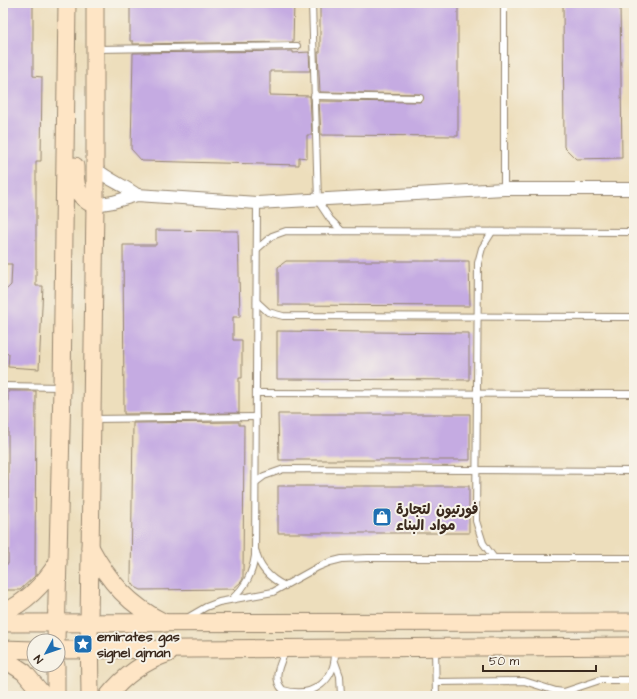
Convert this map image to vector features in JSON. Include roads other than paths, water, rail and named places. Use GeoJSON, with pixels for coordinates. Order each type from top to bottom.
{"type":"FeatureCollection","features":[{"type":"Feature","properties":{"kind":"main road"},"geometry":{"type":"LineString","coordinates":[[56,633],[62,387],[67,3]]}},
{"type":"Feature","properties":{"kind":"main road"},"geometry":{"type":"LineString","coordinates":[[90,696],[89,624],[96,168],[95,3]]}},
{"type":"Feature","properties":{"kind":"main road"},"geometry":{"type":"LineString","coordinates":[[66,79],[72,89],[74,100],[75,184],[80,195],[95,205]]}},
{"type":"Feature","properties":{"kind":"main road"},"geometry":{"type":"LineString","coordinates":[[90,546],[106,574],[123,595],[139,608],[173,624]]}},
{"type":"Feature","properties":{"kind":"main road"},"geometry":{"type":"LineString","coordinates":[[3,613],[24,600],[37,589],[58,562]]}},
{"type":"Feature","properties":{"kind":"main road"},"geometry":{"type":"LineString","coordinates":[[3,623],[173,624],[634,622]]}},
{"type":"Feature","properties":{"kind":"main road"},"geometry":{"type":"LineString","coordinates":[[66,650],[286,649],[335,655],[435,647],[634,646]]}},
{"type":"Feature","properties":{"kind":"main road"},"geometry":{"type":"LineString","coordinates":[[3,649],[26,650]]}},
{"type":"Feature","properties":{"kind":"main road"},"geometry":{"type":"LineString","coordinates":[[108,696],[121,682],[142,665],[181,650]]}},
{"type":"Feature","properties":{"kind":"main road"},"geometry":{"type":"LineString","coordinates":[[3,658],[24,672],[44,696]]}},
{"type":"Feature","properties":{"kind":"main road"},"geometry":{"type":"LineString","coordinates":[[56,673],[56,696]]}},
{"type":"Feature","properties":{"kind":"street"},"geometry":{"type":"LineString","coordinates":[[96,168],[110,180],[127,188],[137,195]]}},
{"type":"Feature","properties":{"kind":"street"},"geometry":{"type":"LineString","coordinates":[[95,205],[113,202],[137,195],[257,203],[318,201],[504,189],[634,189]]}},
{"type":"Feature","properties":{"kind":"lane"},"geometry":{"type":"LineString","coordinates":[[312,3],[318,201],[330,219],[342,232]]}},
{"type":"Feature","properties":{"kind":"lane"},"geometry":{"type":"LineString","coordinates":[[504,3],[504,189]]}},
{"type":"Feature","properties":{"kind":"lane"},"geometry":{"type":"LineString","coordinates":[[95,49],[297,46]]}},
{"type":"Feature","properties":{"kind":"lane"},"geometry":{"type":"LineString","coordinates":[[314,96],[420,98]]}},
{"type":"Feature","properties":{"kind":"lane"},"geometry":{"type":"LineString","coordinates":[[233,598],[246,584],[250,575],[253,566],[255,546],[257,203]]}},
{"type":"Feature","properties":{"kind":"lane"},"geometry":{"type":"LineString","coordinates":[[257,249],[272,236],[286,231],[634,232]]}},
{"type":"Feature","properties":{"kind":"lane"},"geometry":{"type":"LineString","coordinates":[[492,232],[482,248],[478,263],[476,470],[477,529],[483,544],[494,558]]}},
{"type":"Feature","properties":{"kind":"lane"},"geometry":{"type":"LineString","coordinates":[[257,302],[268,312],[283,316],[477,318],[634,317]]}},
{"type":"Feature","properties":{"kind":"lane"},"geometry":{"type":"LineString","coordinates":[[3,386],[62,387]]}},
{"type":"Feature","properties":{"kind":"lane"},"geometry":{"type":"LineString","coordinates":[[257,393],[634,394]]}},
{"type":"Feature","properties":{"kind":"lane"},"geometry":{"type":"LineString","coordinates":[[92,419],[256,417]]}},
{"type":"Feature","properties":{"kind":"lane"},"geometry":{"type":"LineString","coordinates":[[256,482],[274,472],[284,469],[634,471]]}},
{"type":"Feature","properties":{"kind":"lane"},"geometry":{"type":"LineString","coordinates":[[255,546],[257,555],[265,570],[271,577],[285,586]]}},
{"type":"Feature","properties":{"kind":"lane"},"geometry":{"type":"LineString","coordinates":[[173,624],[206,607],[233,598],[260,595],[285,586],[318,567],[342,559],[634,558]]}},
{"type":"Feature","properties":{"kind":"lane"},"geometry":{"type":"LineString","coordinates":[[435,647],[436,696]]}},
{"type":"Feature","properties":{"kind":"lane"},"geometry":{"type":"LineString","coordinates":[[286,649],[276,678],[280,686],[287,692],[309,692],[320,687],[330,677],[335,655]]}},
{"type":"Feature","properties":{"kind":"lane"},"geometry":{"type":"LineString","coordinates":[[335,655],[340,676],[342,696]]}},
{"type":"Feature","properties":{"kind":"lane"},"geometry":{"type":"LineString","coordinates":[[436,682],[524,681],[564,694],[600,680],[634,680]]}},
{"type":"Feature","properties":{"kind":"place","name":"فورتيون لتجارة مواد البناء"},"geometry":{"type":"Point","coordinates":[382,517]}},
{"type":"Feature","properties":{"kind":"place","name":"emirates gas signel ajman"},"geometry":{"type":"Point","coordinates":[83,644]}}]}
